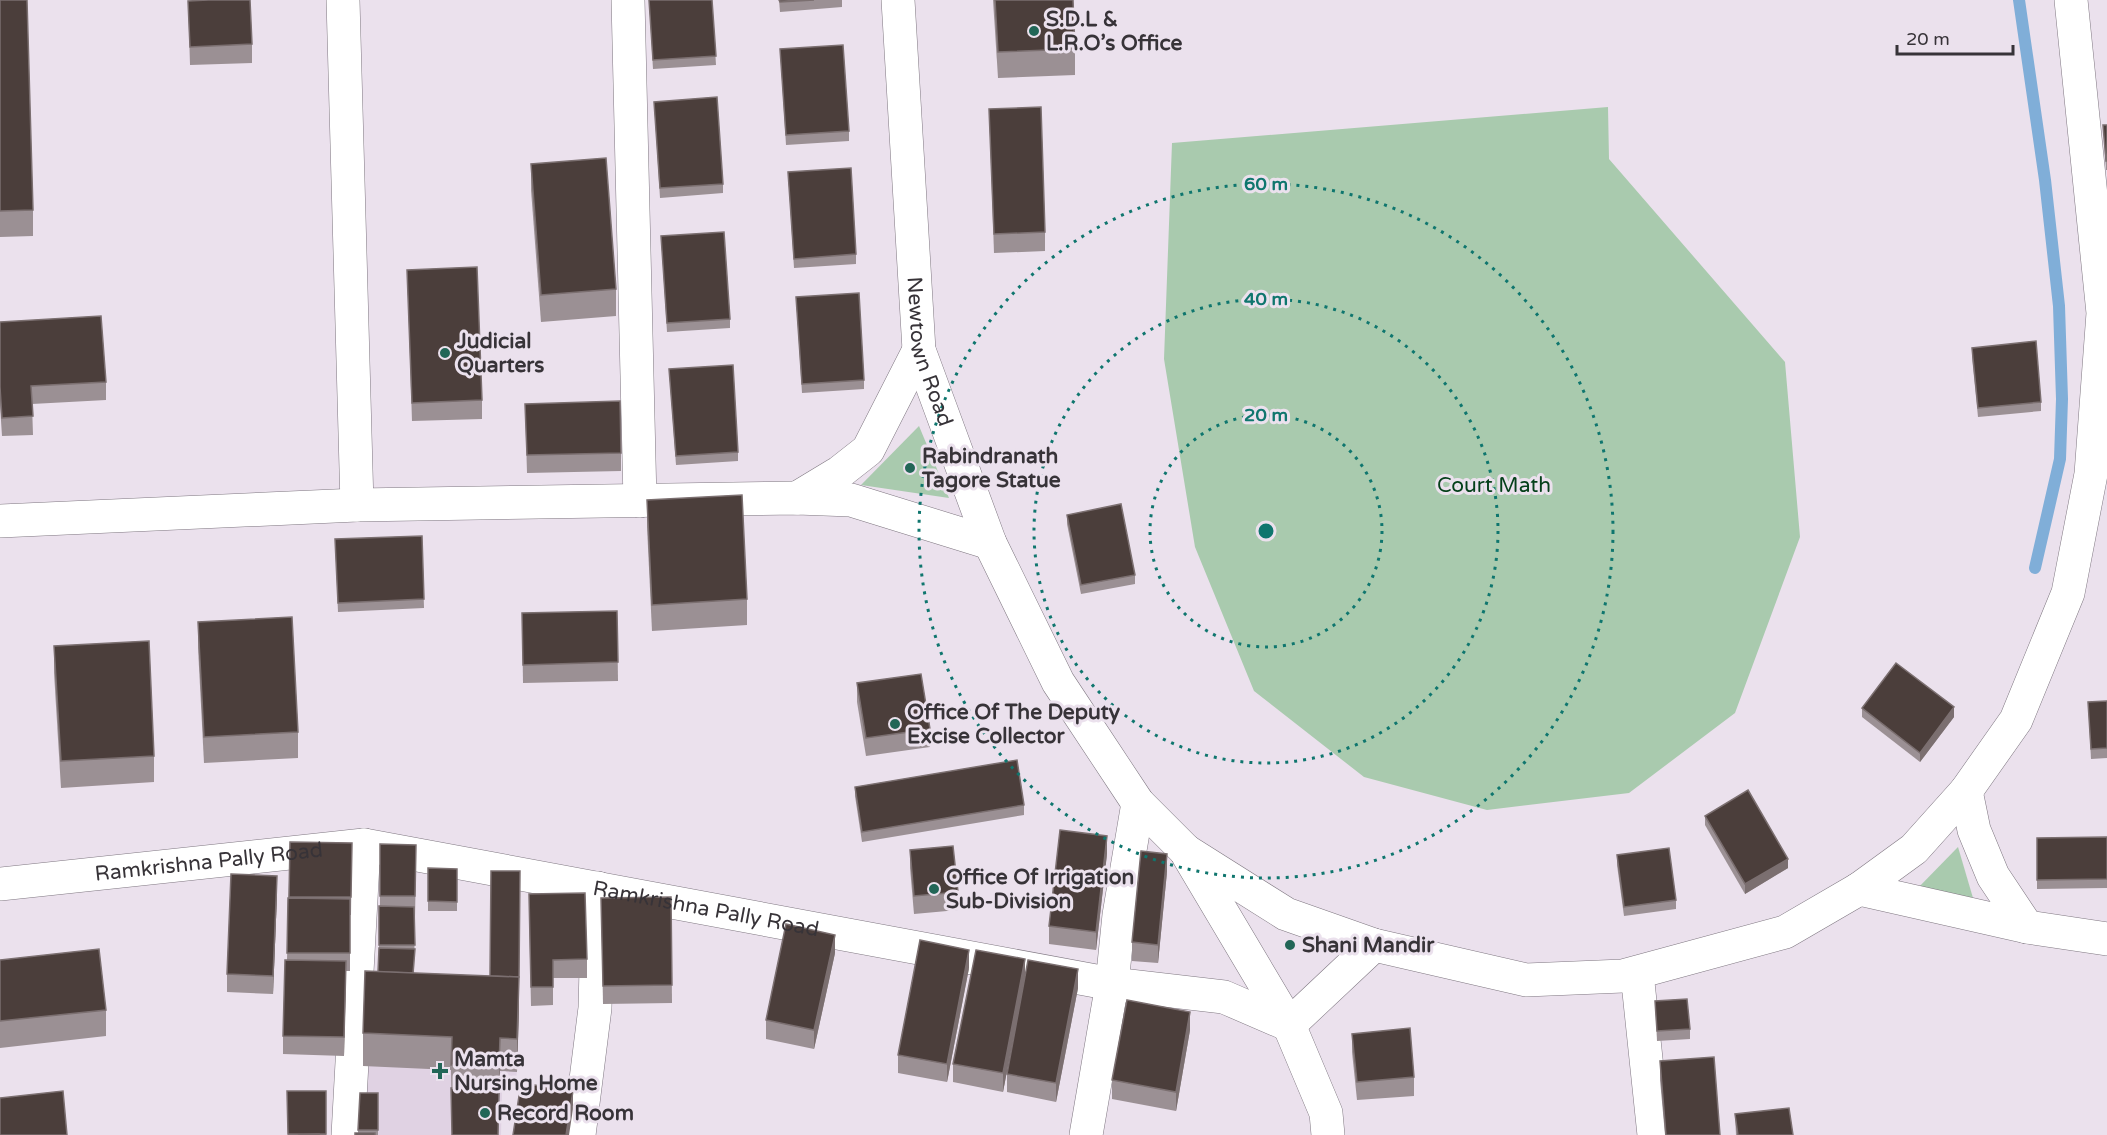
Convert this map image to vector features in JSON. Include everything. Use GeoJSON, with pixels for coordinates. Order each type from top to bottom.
{"type":"FeatureCollection","features":[{"type":"Feature","properties":{"kind":"street"},"geometry":{"type":"LineString","coordinates":[[343,0],[357,505]]}},
{"type":"Feature","properties":{"kind":"street"},"geometry":{"type":"LineString","coordinates":[[628,0],[640,501]]}},
{"type":"Feature","properties":{"kind":"street","name":"Newtown Road"},"geometry":{"type":"LineString","coordinates":[[898,0],[919,350],[990,543],[1058,682],[1138,803],[1186,851]]}},
{"type":"Feature","properties":{"kind":"street"},"geometry":{"type":"LineString","coordinates":[[1186,851],[1286,914],[1374,945],[1526,980],[1623,976],[1785,932],[1859,889],[1914,849],[1966,791],[2016,720],[2068,593],[2091,474],[2105,314],[2071,0]]}},
{"type":"Feature","properties":{"kind":"street"},"geometry":{"type":"LineString","coordinates":[[797,498],[840,472],[868,450],[919,350]]}},
{"type":"Feature","properties":{"kind":"street"},"geometry":{"type":"LineString","coordinates":[[0,520],[357,505],[797,498],[851,500],[990,543]]}},
{"type":"Feature","properties":{"kind":"street"},"geometry":{"type":"LineString","coordinates":[[1966,791],[1974,830],[1994,876],[2027,927]]}},
{"type":"Feature","properties":{"kind":"street"},"geometry":{"type":"LineString","coordinates":[[1086,1135],[1112,984],[1119,915],[1138,803]]}},
{"type":"Feature","properties":{"kind":"street"},"geometry":{"type":"LineString","coordinates":[[348,1135],[364,845]]}},
{"type":"Feature","properties":{"kind":"street","name":"Ramkrishna Pally Road"},"geometry":{"type":"LineString","coordinates":[[0,884],[364,845],[1112,984],[1224,997],[1289,1025]]}},
{"type":"Feature","properties":{"kind":"street"},"geometry":{"type":"LineString","coordinates":[[1186,851],[1289,1025],[1326,1113],[1328,1135]]}},
{"type":"Feature","properties":{"kind":"street"},"geometry":{"type":"LineString","coordinates":[[579,1135],[595,1008],[598,888]]}},
{"type":"Feature","properties":{"kind":"street"},"geometry":{"type":"LineString","coordinates":[[1859,889],[2027,927],[2107,939]]}},
{"type":"Feature","properties":{"kind":"street"},"geometry":{"type":"LineString","coordinates":[[1289,1025],[1374,945]]}},
{"type":"Feature","properties":{"kind":"street"},"geometry":{"type":"LineString","coordinates":[[1637,973],[1654,1135]]}},
{"type":"Feature","properties":{"kind":"shaded area","name":"Mamta Nursing Home"},"geometry":{"type":"Polygon","coordinates":[[[365,1005],[519,1010],[517,1072],[514,1090],[502,1091],[501,1135],[359,1135],[365,1005]]]}},
{"type":"Feature","properties":{"kind":"green space","name":"Court Math"},"geometry":{"type":"Polygon","coordinates":[[[1608,107],[1609,159],[1785,362],[1800,537],[1735,713],[1629,793],[1487,810],[1364,777],[1254,691],[1195,547],[1164,359],[1172,143],[1608,107]]]}},
{"type":"Feature","properties":{"kind":"green space"},"geometry":{"type":"Polygon","coordinates":[[[919,426],[949,498],[861,485],[919,426]]]}},
{"type":"Feature","properties":{"kind":"green space"},"geometry":{"type":"Polygon","coordinates":[[[1958,847],[1973,898],[1916,890],[1958,847]]]}},
{"type":"Feature","properties":{"kind":"building"},"geometry":{"type":"Polygon","coordinates":[[[0,0],[27,0],[33,210],[0,211],[0,0]]]}},
{"type":"Feature","properties":{"kind":"building"},"geometry":{"type":"Polygon","coordinates":[[[250,0],[252,44],[190,47],[188,1],[250,0]]]}},
{"type":"Feature","properties":{"kind":"building"},"geometry":{"type":"Polygon","coordinates":[[[649,0],[712,0],[716,56],[653,60],[649,0]]]}},
{"type":"Feature","properties":{"kind":"building"},"geometry":{"type":"Polygon","coordinates":[[[779,0],[814,0],[780,2],[779,0]]]}},
{"type":"Feature","properties":{"kind":"building"},"geometry":{"type":"Polygon","coordinates":[[[995,0],[1073,0],[1075,49],[998,52],[995,0]]]}},
{"type":"Feature","properties":{"kind":"building"},"geometry":{"type":"Polygon","coordinates":[[[843,45],[849,131],[786,135],[780,49],[843,45]]]}},
{"type":"Feature","properties":{"kind":"building"},"geometry":{"type":"Polygon","coordinates":[[[717,97],[723,184],[660,188],[654,102],[717,97]]]}},
{"type":"Feature","properties":{"kind":"building"},"geometry":{"type":"Polygon","coordinates":[[[1041,107],[1045,232],[994,234],[989,109],[1041,107]]]}},
{"type":"Feature","properties":{"kind":"building"},"geometry":{"type":"Polygon","coordinates":[[[2103,125],[2107,125],[2107,161],[2106,161],[2103,125]]]}},
{"type":"Feature","properties":{"kind":"building"},"geometry":{"type":"Polygon","coordinates":[[[606,158],[616,289],[541,295],[531,164],[606,158]]]}},
{"type":"Feature","properties":{"kind":"building"},"geometry":{"type":"Polygon","coordinates":[[[851,168],[856,254],[794,259],[788,172],[851,168]]]}},
{"type":"Feature","properties":{"kind":"building"},"geometry":{"type":"Polygon","coordinates":[[[724,232],[730,319],[667,323],[661,236],[724,232]]]}},
{"type":"Feature","properties":{"kind":"building","name":"Judicial Quarters"},"geometry":{"type":"Polygon","coordinates":[[[477,267],[482,400],[412,403],[407,270],[477,267]]]}},
{"type":"Feature","properties":{"kind":"building"},"geometry":{"type":"Polygon","coordinates":[[[859,293],[864,380],[802,384],[796,297],[859,293]]]}},
{"type":"Feature","properties":{"kind":"building"},"geometry":{"type":"Polygon","coordinates":[[[101,316],[106,382],[31,386],[33,416],[2,418],[0,322],[101,316]]]}},
{"type":"Feature","properties":{"kind":"building"},"geometry":{"type":"Polygon","coordinates":[[[2036,341],[2041,402],[1978,408],[1972,348],[2036,341]]]}},
{"type":"Feature","properties":{"kind":"building"},"geometry":{"type":"Polygon","coordinates":[[[733,365],[738,452],[676,456],[669,369],[733,365]]]}},
{"type":"Feature","properties":{"kind":"building"},"geometry":{"type":"Polygon","coordinates":[[[620,401],[621,453],[527,455],[525,404],[620,401]]]}},
{"type":"Feature","properties":{"kind":"building"},"geometry":{"type":"Polygon","coordinates":[[[742,495],[747,599],[652,605],[647,500],[742,495]]]}},
{"type":"Feature","properties":{"kind":"building"},"geometry":{"type":"Polygon","coordinates":[[[1121,504],[1135,575],[1081,585],[1067,515],[1121,504]]]}},
{"type":"Feature","properties":{"kind":"building"},"geometry":{"type":"Polygon","coordinates":[[[422,536],[424,599],[338,603],[335,539],[422,536]]]}},
{"type":"Feature","properties":{"kind":"building"},"geometry":{"type":"Polygon","coordinates":[[[617,611],[618,662],[523,665],[522,613],[617,611]]]}},
{"type":"Feature","properties":{"kind":"building"},"geometry":{"type":"Polygon","coordinates":[[[292,617],[298,732],[204,737],[198,622],[292,617]]]}},
{"type":"Feature","properties":{"kind":"building"},"geometry":{"type":"Polygon","coordinates":[[[149,641],[154,756],[61,761],[54,646],[149,641]]]}},
{"type":"Feature","properties":{"kind":"building"},"geometry":{"type":"Polygon","coordinates":[[[1896,663],[1954,707],[1920,753],[1862,708],[1896,663]]]}},
{"type":"Feature","properties":{"kind":"building"},"geometry":{"type":"Polygon","coordinates":[[[921,674],[930,729],[866,738],[857,683],[921,674]]]}},
{"type":"Feature","properties":{"kind":"building"},"geometry":{"type":"Polygon","coordinates":[[[2107,701],[2107,748],[2091,749],[2088,702],[2107,701]]]}},
{"type":"Feature","properties":{"kind":"building"},"geometry":{"type":"Polygon","coordinates":[[[1017,760],[1024,805],[862,832],[855,787],[1017,760]]]}},
{"type":"Feature","properties":{"kind":"building"},"geometry":{"type":"Polygon","coordinates":[[[1748,790],[1788,859],[1745,884],[1705,816],[1748,790]]]}},
{"type":"Feature","properties":{"kind":"building"},"geometry":{"type":"Polygon","coordinates":[[[1060,830],[1107,836],[1096,932],[1049,926],[1060,830]]]}},
{"type":"Feature","properties":{"kind":"building"},"geometry":{"type":"Polygon","coordinates":[[[2107,837],[2107,879],[2037,880],[2037,838],[2107,837]]]}},
{"type":"Feature","properties":{"kind":"building"},"geometry":{"type":"Polygon","coordinates":[[[290,842],[352,843],[351,897],[289,897],[290,842]]]}},
{"type":"Feature","properties":{"kind":"building"},"geometry":{"type":"Polygon","coordinates":[[[380,844],[416,845],[415,896],[380,896],[380,844]]]}},
{"type":"Feature","properties":{"kind":"building"},"geometry":{"type":"Polygon","coordinates":[[[953,846],[958,892],[914,896],[910,850],[953,846]]]}},
{"type":"Feature","properties":{"kind":"building"},"geometry":{"type":"Polygon","coordinates":[[[1669,848],[1676,900],[1624,907],[1617,855],[1669,848]]]}},
{"type":"Feature","properties":{"kind":"building"},"geometry":{"type":"Polygon","coordinates":[[[1141,851],[1167,854],[1158,945],[1132,942],[1141,851]]]}},
{"type":"Feature","properties":{"kind":"building"},"geometry":{"type":"Polygon","coordinates":[[[428,868],[457,869],[457,902],[428,901],[428,868]]]}},
{"type":"Feature","properties":{"kind":"building"},"geometry":{"type":"Polygon","coordinates":[[[491,871],[520,871],[519,977],[490,976],[491,871]]]}},
{"type":"Feature","properties":{"kind":"building"},"geometry":{"type":"Polygon","coordinates":[[[231,874],[277,876],[273,976],[227,974],[231,874]]]}},
{"type":"Feature","properties":{"kind":"building"},"geometry":{"type":"Polygon","coordinates":[[[585,893],[587,959],[553,960],[553,987],[531,987],[529,894],[585,893]]]}},
{"type":"Feature","properties":{"kind":"building"},"geometry":{"type":"Polygon","coordinates":[[[671,897],[672,985],[603,986],[601,898],[671,897]]]}},
{"type":"Feature","properties":{"kind":"building"},"geometry":{"type":"Polygon","coordinates":[[[288,898],[350,899],[350,953],[287,953],[288,898]]]}},
{"type":"Feature","properties":{"kind":"building"},"geometry":{"type":"Polygon","coordinates":[[[379,906],[414,907],[415,945],[379,945],[379,906]]]}},
{"type":"Feature","properties":{"kind":"building"},"geometry":{"type":"Polygon","coordinates":[[[786,924],[835,935],[814,1030],[766,1020],[786,924]]]}},
{"type":"Feature","properties":{"kind":"building"},"geometry":{"type":"Polygon","coordinates":[[[920,940],[969,950],[947,1064],[898,1055],[920,940]]]}},
{"type":"Feature","properties":{"kind":"building"},"geometry":{"type":"Polygon","coordinates":[[[379,948],[415,949],[413,973],[378,972],[379,948]]]}},
{"type":"Feature","properties":{"kind":"building"},"geometry":{"type":"Polygon","coordinates":[[[99,949],[106,1010],[0,1021],[0,960],[99,949]]]}},
{"type":"Feature","properties":{"kind":"building"},"geometry":{"type":"Polygon","coordinates":[[[976,950],[1025,959],[1003,1073],[953,1064],[976,950]]]}},
{"type":"Feature","properties":{"kind":"building"},"geometry":{"type":"Polygon","coordinates":[[[285,960],[346,961],[344,1037],[283,1036],[285,960]]]}},
{"type":"Feature","properties":{"kind":"building"},"geometry":{"type":"Polygon","coordinates":[[[1028,960],[1078,969],[1056,1083],[1007,1074],[1028,960]]]}},
{"type":"Feature","properties":{"kind":"building"},"geometry":{"type":"Polygon","coordinates":[[[365,971],[519,977],[517,1039],[500,1038],[499,1066],[451,1065],[452,1037],[363,1033],[365,971]]]}},
{"type":"Feature","properties":{"kind":"building"},"geometry":{"type":"Polygon","coordinates":[[[1687,999],[1690,1029],[1657,1031],[1655,1001],[1687,999]]]}},
{"type":"Feature","properties":{"kind":"building"},"geometry":{"type":"Polygon","coordinates":[[[1127,1000],[1190,1012],[1176,1092],[1112,1080],[1127,1000]]]}},
{"type":"Feature","properties":{"kind":"building"},"geometry":{"type":"Polygon","coordinates":[[[1410,1028],[1414,1077],[1357,1082],[1352,1034],[1410,1028]]]}},
{"type":"Feature","properties":{"kind":"building"},"geometry":{"type":"Polygon","coordinates":[[[1714,1057],[1720,1135],[1666,1135],[1660,1061],[1714,1057]]]}},
{"type":"Feature","properties":{"kind":"building"},"geometry":{"type":"Polygon","coordinates":[[[521,1083],[573,1091],[566,1135],[513,1135],[521,1083]]]}},
{"type":"Feature","properties":{"kind":"building"},"geometry":{"type":"Polygon","coordinates":[[[451,1088],[499,1090],[498,1135],[452,1135],[451,1088]]]}},
{"type":"Feature","properties":{"kind":"building"},"geometry":{"type":"Polygon","coordinates":[[[63,1091],[67,1135],[0,1135],[0,1098],[63,1091]]]}},
{"type":"Feature","properties":{"kind":"building"},"geometry":{"type":"Polygon","coordinates":[[[287,1091],[326,1091],[326,1134],[288,1134],[287,1091]]]}},
{"type":"Feature","properties":{"kind":"building"},"geometry":{"type":"Polygon","coordinates":[[[360,1093],[378,1093],[378,1130],[358,1130],[360,1093]]]}},
{"type":"Feature","properties":{"kind":"building"},"geometry":{"type":"Polygon","coordinates":[[[1789,1108],[1793,1135],[1738,1135],[1735,1114],[1789,1108]]]}},
{"type":"Feature","properties":{"kind":"building"},"geometry":{"type":"Polygon","coordinates":[[[355,1133],[375,1133],[375,1135],[355,1135],[355,1133]]]}},
{"type":"Feature","properties":{"kind":"waterway"},"geometry":{"type":"LineString","coordinates":[[2019,0],[2045,180],[2059,306],[2062,399],[2060,459],[2035,568]]}},
{"type":"Feature","properties":{"kind":"place","name":"S.D.L & L.R.O’s Office"},"geometry":{"type":"Point","coordinates":[1034,31]}},
{"type":"Feature","properties":{"kind":"place","name":"Judicial Quarters"},"geometry":{"type":"Point","coordinates":[445,353]}},
{"type":"Feature","properties":{"kind":"place","name":"Rabindranath Tagore Statue"},"geometry":{"type":"Point","coordinates":[910,468]}},
{"type":"Feature","properties":{"kind":"place","name":"Office Of The Deputy Excise Collector"},"geometry":{"type":"Point","coordinates":[895,724]}},
{"type":"Feature","properties":{"kind":"place","name":"Office Of Irrigation Sub-Division"},"geometry":{"type":"Point","coordinates":[934,889]}},
{"type":"Feature","properties":{"kind":"place","name":"Shani Mandir"},"geometry":{"type":"Point","coordinates":[1290,945]}},
{"type":"Feature","properties":{"kind":"place","name":"Mamta Nursing Home"},"geometry":{"type":"Point","coordinates":[440,1071]}},
{"type":"Feature","properties":{"kind":"place","name":"Record Room"},"geometry":{"type":"Point","coordinates":[485,1113]}}]}
